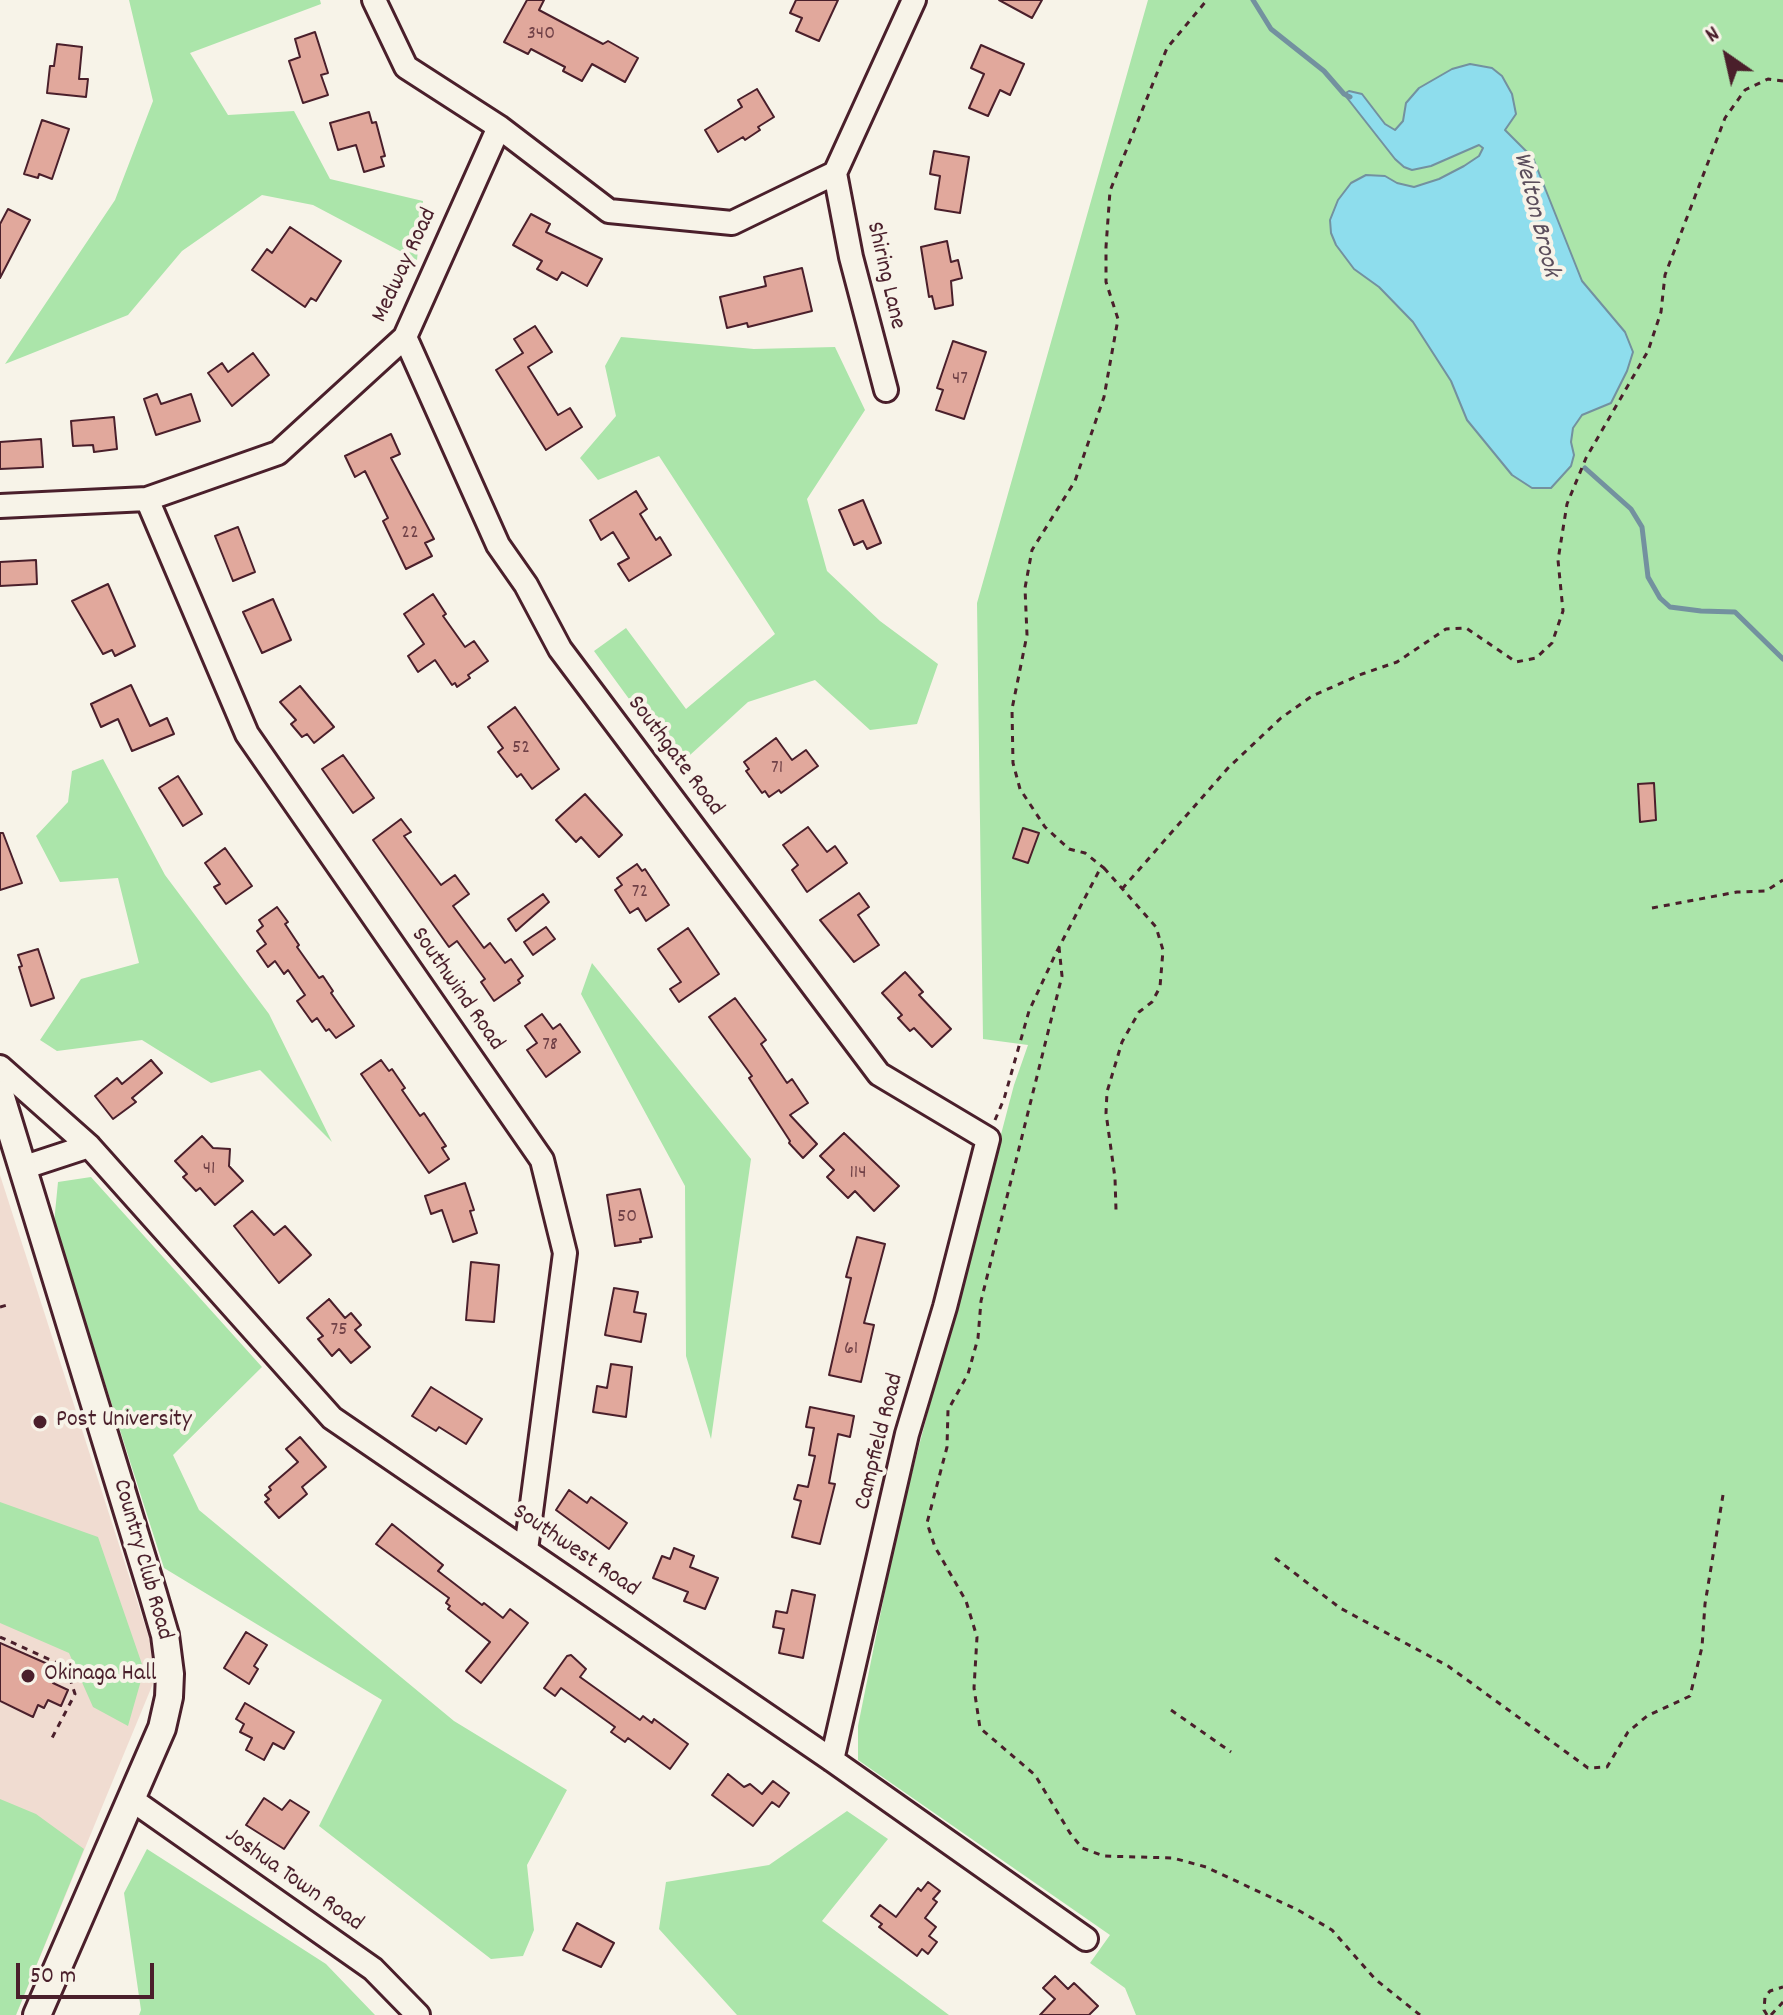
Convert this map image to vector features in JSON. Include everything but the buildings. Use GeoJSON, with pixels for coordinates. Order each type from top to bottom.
{"type":"FeatureCollection","features":[{"type":"Feature","properties":{"kind":"street"},"geometry":{"type":"LineString","coordinates":[[374,0],[406,67],[499,127],[609,211],[732,223],[835,173],[914,0]]}},
{"type":"Feature","properties":{"kind":"street","name":"Medway Road"},"geometry":{"type":"LineString","coordinates":[[0,506],[147,499],[278,453],[405,337],[499,127]]}},
{"type":"Feature","properties":{"kind":"street","name":"Shiring Lane"},"geometry":{"type":"LineString","coordinates":[[835,173],[851,257],[886,390]]}},
{"type":"Feature","properties":{"kind":"street","name":"Southgate Road"},"geometry":{"type":"LineString","coordinates":[[405,337],[498,545],[526,585],[560,649],[879,1074],[988,1139]]}},
{"type":"Feature","properties":{"kind":"street","name":"Southwind Road"},"geometry":{"type":"LineString","coordinates":[[147,499],[247,734],[542,1160],[565,1253],[526,1550]]}},
{"type":"Feature","properties":{"kind":"street","name":"Southwest Road"},"geometry":{"type":"LineString","coordinates":[[0,1067],[89,1146],[332,1418],[832,1760],[1086,1939]]}},
{"type":"Feature","properties":{"kind":"street","name":"Country Club Road"},"geometry":{"type":"LineString","coordinates":[[0,1094],[153,1594],[166,1644],[170,1685],[167,1711],[37,2015]]}},
{"type":"Feature","properties":{"kind":"street","name":"Campfield Road"},"geometry":{"type":"LineString","coordinates":[[832,1760],[907,1434],[945,1307],[988,1139]]}},
{"type":"Feature","properties":{"kind":"street"},"geometry":{"type":"LineString","coordinates":[[22,1168],[89,1146]]}},
{"type":"Feature","properties":{"kind":"street","name":"Joshua Town Road"},"geometry":{"type":"LineString","coordinates":[[131,1799],[373,1969],[418,2015]]}},
{"type":"Feature","properties":{"kind":"path"},"geometry":{"type":"LineString","coordinates":[[1116,1210],[1106,1113],[1107,1092],[1122,1042],[1139,1012],[1152,1002],[1160,987],[1163,950],[1156,927],[1104,868],[1085,853],[1069,849],[1037,817],[1020,789],[1013,763],[1012,709],[1027,635],[1025,588],[1032,550],[1075,481],[1104,397],[1118,319],[1106,282],[1110,191],[1167,48],[1207,0]]}},
{"type":"Feature","properties":{"kind":"path"},"geometry":{"type":"LineString","coordinates":[[1122,889],[1228,768],[1281,718],[1312,696],[1397,662],[1446,629],[1466,628],[1516,662],[1536,658],[1552,643],[1563,611],[1558,560],[1567,504],[1586,458],[1648,351],[1661,312],[1665,275],[1725,118],[1745,90],[1768,79],[1783,81]]}},
{"type":"Feature","properties":{"kind":"path"},"geometry":{"type":"LineString","coordinates":[[988,1139],[1004,1099],[1029,1011],[1059,947],[1100,869],[1104,868]]}},
{"type":"Feature","properties":{"kind":"path"},"geometry":{"type":"LineString","coordinates":[[1652,908],[1737,892],[1766,891],[1783,880]]}},
{"type":"Feature","properties":{"kind":"path"},"geometry":{"type":"LineString","coordinates":[[1059,947],[1062,976],[981,1301],[978,1338],[968,1374],[948,1410],[947,1447],[927,1523],[935,1547],[966,1601],[977,1637],[974,1688],[980,1728],[1035,1775],[1082,1848],[1104,1856],[1173,1858],[1206,1867],[1298,1910],[1332,1930],[1375,1979],[1420,2015]]}},
{"type":"Feature","properties":{"kind":"path"},"geometry":{"type":"LineString","coordinates":[[0,1307],[7,1305]]}},
{"type":"Feature","properties":{"kind":"path"},"geometry":{"type":"LineString","coordinates":[[1275,1558],[1340,1608],[1448,1666],[1588,1768],[1607,1767],[1628,1732],[1647,1716],[1690,1696],[1702,1647],[1705,1604],[1723,1495]]}},
{"type":"Feature","properties":{"kind":"path"},"geometry":{"type":"LineString","coordinates":[[0,1637],[66,1667],[75,1694],[52,1738]]}},
{"type":"Feature","properties":{"kind":"path"},"geometry":{"type":"LineString","coordinates":[[1171,1710],[1231,1752]]}},
{"type":"Feature","properties":{"kind":"path"},"geometry":{"type":"LineString","coordinates":[[1783,1987],[1770,1991],[1765,1997],[1764,2010],[1769,2015],[1783,2002]]}},
{"type":"Feature","properties":{"kind":"shaded area","name":"Post University"},"geometry":{"type":"Polygon","coordinates":[[[0,1175],[159,1669],[16,2015],[0,2015],[0,1175]]]}},
{"type":"Feature","properties":{"kind":"green space"},"geometry":{"type":"Polygon","coordinates":[[[129,0],[320,0],[321,4],[190,53],[228,115],[294,111],[330,179],[423,201],[417,260],[313,205],[262,195],[182,251],[128,315],[5,364],[115,200],[153,101],[129,0]]]}},
{"type":"Feature","properties":{"kind":"green space"},"geometry":{"type":"Polygon","coordinates":[[[1148,0],[1783,0],[1783,2015],[1136,2015],[1125,1988],[1090,1963],[1110,1935],[858,1760],[858,1726],[899,1522],[1014,1085],[1028,1045],[983,1039],[977,603],[1148,0]]]}},
{"type":"Feature","properties":{"kind":"green space"},"geometry":{"type":"Polygon","coordinates":[[[621,337],[754,349],[835,347],[865,410],[807,499],[827,571],[880,621],[938,664],[917,724],[870,730],[815,680],[748,702],[678,766],[594,651],[626,628],[686,709],[775,634],[659,456],[598,480],[580,458],[616,416],[605,366],[621,337]]]}},
{"type":"Feature","properties":{"kind":"green space"},"geometry":{"type":"Polygon","coordinates":[[[103,759],[165,875],[269,1014],[332,1142],[260,1070],[211,1083],[142,1040],[57,1051],[40,1040],[81,979],[139,963],[118,878],[60,882],[36,836],[68,802],[72,771],[103,759]]]}},
{"type":"Feature","properties":{"kind":"green space"},"geometry":{"type":"Polygon","coordinates":[[[592,963],[751,1159],[711,1439],[686,1356],[685,1186],[581,994],[592,963]]]}},
{"type":"Feature","properties":{"kind":"green space"},"geometry":{"type":"Polygon","coordinates":[[[91,1177],[262,1367],[173,1455],[199,1510],[454,1721],[567,1790],[527,1865],[534,1930],[523,1956],[491,1959],[319,1826],[382,1700],[164,1568],[54,1223],[58,1182],[91,1177]]]}},
{"type":"Feature","properties":{"kind":"green space"},"geometry":{"type":"Polygon","coordinates":[[[0,1502],[98,1537],[144,1670],[128,1726],[93,1707],[69,1653],[0,1623],[0,1502]]]}},
{"type":"Feature","properties":{"kind":"green space"},"geometry":{"type":"Polygon","coordinates":[[[0,1799],[36,1814],[84,1849],[16,2015],[0,2015],[0,1799]]]}},
{"type":"Feature","properties":{"kind":"green space"},"geometry":{"type":"Polygon","coordinates":[[[847,1811],[888,1839],[822,1921],[949,2015],[737,2015],[659,1929],[666,1882],[769,1865],[847,1811]]]}},
{"type":"Feature","properties":{"kind":"green space"},"geometry":{"type":"Polygon","coordinates":[[[147,1849],[326,1964],[375,2015],[139,2015],[141,2010],[124,1893],[147,1849]]]}},
{"type":"Feature","properties":{"kind":"water"},"geometry":{"type":"Polygon","coordinates":[[[1470,64],[1492,68],[1502,76],[1512,94],[1516,114],[1505,130],[1533,158],[1582,281],[1625,332],[1633,352],[1611,403],[1582,415],[1573,428],[1571,442],[1574,455],[1571,466],[1551,488],[1532,488],[1512,475],[1467,420],[1451,381],[1413,322],[1379,287],[1354,269],[1331,233],[1330,220],[1338,200],[1351,183],[1366,175],[1385,176],[1414,187],[1464,166],[1479,156],[1483,148],[1479,145],[1431,166],[1412,170],[1404,167],[1344,94],[1349,91],[1362,94],[1385,124],[1395,130],[1403,121],[1406,103],[1419,88],[1452,69],[1470,64]]]}},
{"type":"Feature","properties":{"kind":"waterway","name":"Welton Brook"},"geometry":{"type":"LineString","coordinates":[[1253,0],[1271,29],[1324,71],[1350,97]]}},
{"type":"Feature","properties":{"kind":"waterway","name":"Welton Brook"},"geometry":{"type":"LineString","coordinates":[[1585,468],[1631,509],[1642,527],[1648,577],[1660,598],[1670,607],[1735,612],[1783,659]]}},
{"type":"Feature","properties":{"kind":"place","name":"Post University"},"geometry":{"type":"Point","coordinates":[40,1422]}},
{"type":"Feature","properties":{"kind":"place","name":"Okinaga Hall"},"geometry":{"type":"Point","coordinates":[28,1676]}}]}
